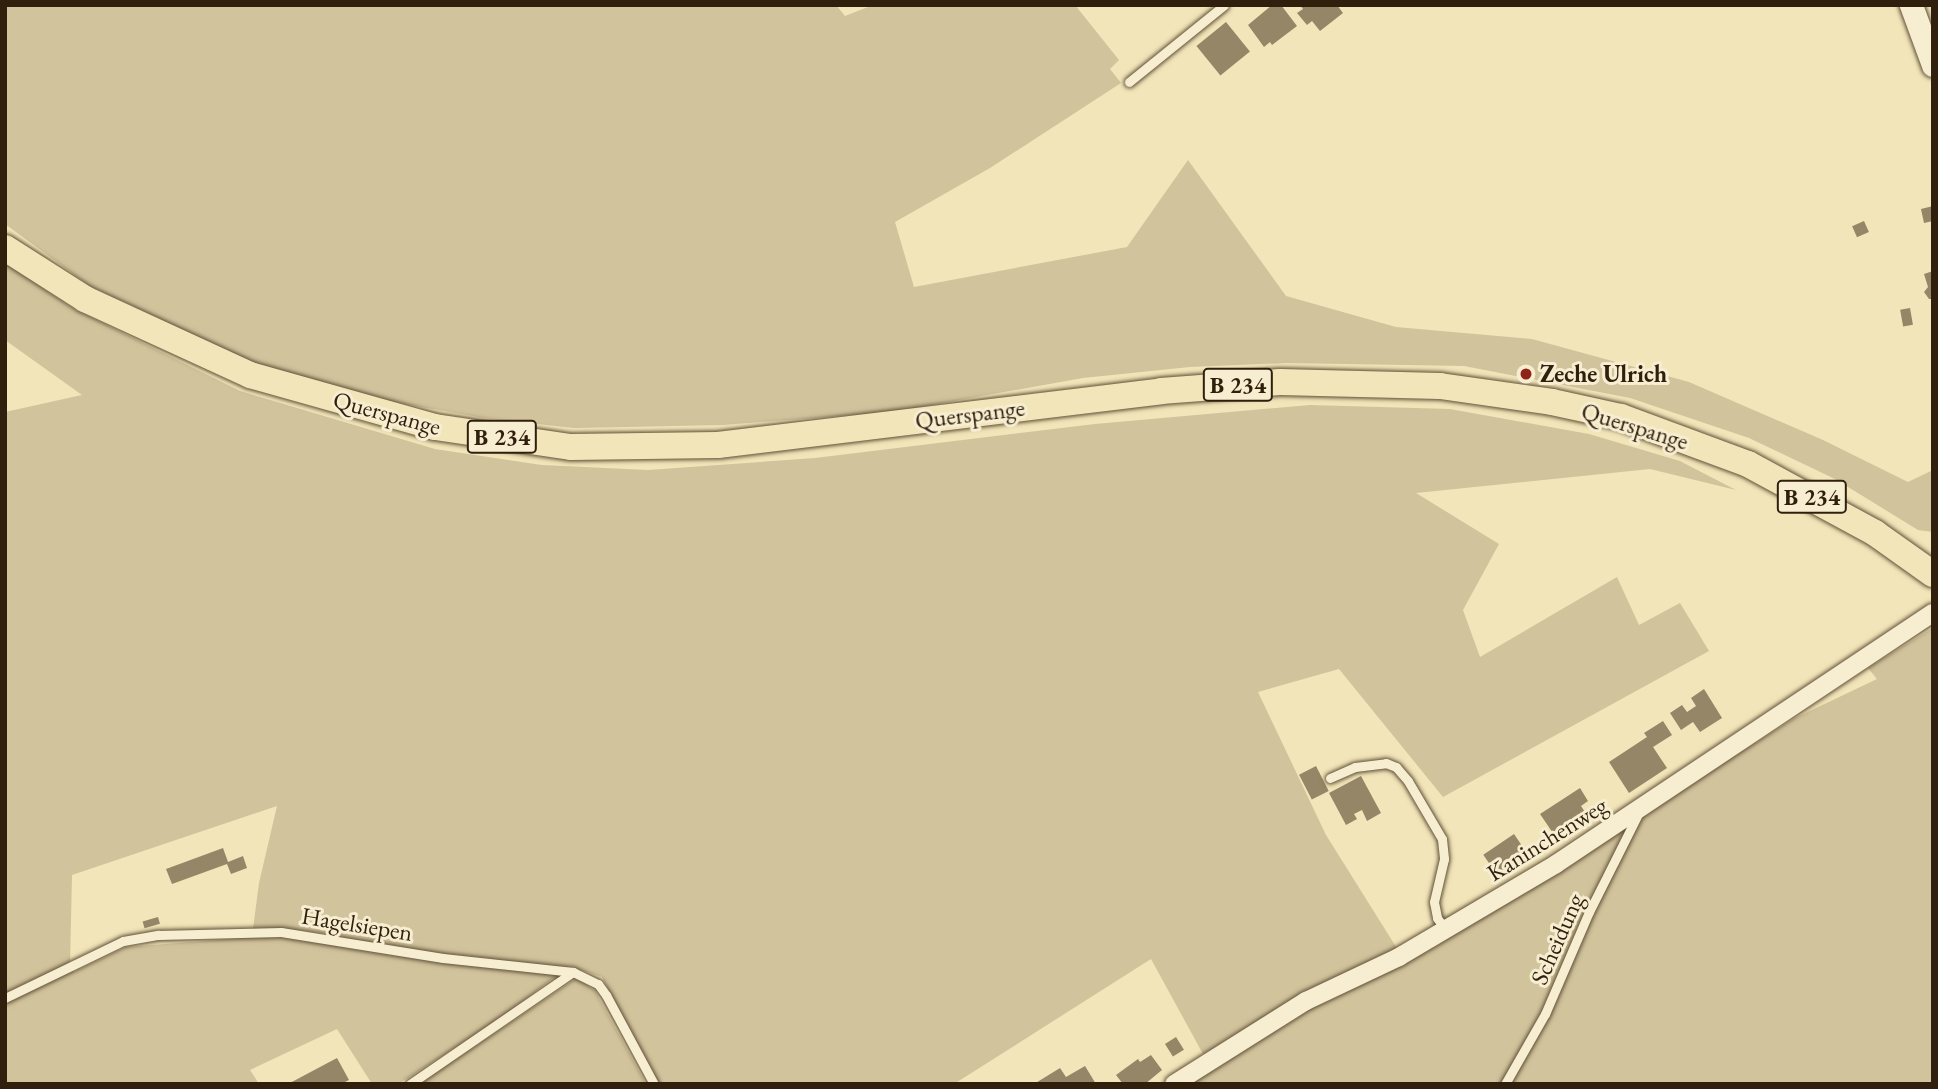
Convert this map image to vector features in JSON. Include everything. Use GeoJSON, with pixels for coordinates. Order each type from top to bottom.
{"type":"FeatureCollection","features":[{"type":"Feature","properties":{"kind":"main road"},"geometry":{"type":"LineString","coordinates":[[1911,5],[1933,65]]}},
{"type":"Feature","properties":{"kind":"main road","name":"Querspange"},"geometry":{"type":"LineString","coordinates":[[5,248],[85,299],[250,375],[435,427],[571,447],[718,445],[1161,391],[1280,382],[1440,386],[1552,402],[1621,418],[1748,464],[1800,489],[1898,549],[1933,575]]}},
{"type":"Feature","properties":{"kind":"main road"},"geometry":{"type":"LineString","coordinates":[[1898,549],[1933,549]]}},
{"type":"Feature","properties":{"kind":"street","name":"Kaninchenweg"},"geometry":{"type":"LineString","coordinates":[[1174,1084],[1306,1001],[1399,957],[1556,864],[1933,613]]}},
{"type":"Feature","properties":{"kind":"lane"},"geometry":{"type":"LineString","coordinates":[[1129,82],[1224,5]]}},
{"type":"Feature","properties":{"kind":"lane"},"geometry":{"type":"LineString","coordinates":[[1330,778],[1355,767],[1386,763],[1396,767],[1408,781],[1443,839],[1444,859],[1434,902],[1437,918],[1446,930]]}},
{"type":"Feature","properties":{"kind":"lane","name":"Scheidung"},"geometry":{"type":"LineString","coordinates":[[1505,1084],[1545,1014],[1589,912],[1641,808]]}},
{"type":"Feature","properties":{"kind":"lane","name":"Hagelsiepen"},"geometry":{"type":"LineString","coordinates":[[5,998],[122,941],[158,936],[281,932],[443,958],[573,972],[597,984],[606,995],[654,1084]]}},
{"type":"Feature","properties":{"kind":"lane"},"geometry":{"type":"LineString","coordinates":[[410,1084],[573,972]]}},
{"type":"Feature","properties":{"kind":"shaded area"},"geometry":{"type":"Polygon","coordinates":[[[5,5],[836,5],[845,16],[873,5],[1075,5],[1119,60],[1110,69],[1121,83],[990,168],[895,222],[914,287],[1127,247],[1188,160],[1286,296],[1396,327],[1532,339],[1689,382],[1823,440],[1908,482],[1933,470],[1933,532],[1918,530],[1835,479],[1749,438],[1630,398],[1464,366],[1287,363],[1190,367],[1083,378],[892,412],[723,425],[574,428],[484,418],[354,395],[251,362],[90,286],[5,224],[5,5]]]}},
{"type":"Feature","properties":{"kind":"shaded area"},"geometry":{"type":"Polygon","coordinates":[[[5,263],[74,309],[240,391],[435,449],[542,465],[648,470],[815,458],[1095,424],[1310,405],[1450,409],[1589,434],[1680,461],[1736,490],[1650,469],[1416,493],[1499,544],[1463,610],[1480,657],[1617,577],[1639,625],[1680,603],[1709,651],[1443,797],[1339,669],[1258,692],[1326,835],[1398,950],[1302,997],[1203,1054],[1151,959],[954,1084],[658,1084],[602,977],[569,966],[495,1022],[398,1084],[372,1084],[337,1029],[250,1070],[259,1084],[5,1084],[5,412],[82,395],[5,340],[5,263]],[[277,806],[72,875],[70,966],[74,972],[126,947],[281,935],[322,940],[330,934],[281,928],[253,929],[259,883],[277,806]]]}},
{"type":"Feature","properties":{"kind":"shaded area"},"geometry":{"type":"Polygon","coordinates":[[[1933,628],[1933,1084],[1186,1084],[1313,1005],[1405,963],[1795,718],[1877,679],[1868,668],[1933,628]]]}},
{"type":"Feature","properties":{"kind":"shaded area"},"geometry":{"type":"Polygon","coordinates":[[[577,978],[595,991],[646,1084],[419,1084],[577,978]]]}},
{"type":"Feature","properties":{"kind":"building"},"geometry":{"type":"Polygon","coordinates":[[[1272,5],[1281,5],[1297,26],[1272,45],[1270,42],[1264,47],[1248,25],[1272,5]]]}},
{"type":"Feature","properties":{"kind":"building"},"geometry":{"type":"Polygon","coordinates":[[[1300,5],[1337,5],[1343,13],[1320,31],[1312,21],[1307,25],[1297,13],[1303,9],[1300,5]]]}},
{"type":"Feature","properties":{"kind":"building"},"geometry":{"type":"Polygon","coordinates":[[[1226,22],[1250,52],[1220,75],[1196,46],[1226,22]]]}},
{"type":"Feature","properties":{"kind":"building"},"geometry":{"type":"Polygon","coordinates":[[[1933,206],[1933,221],[1924,223],[1921,209],[1933,206]]]}},
{"type":"Feature","properties":{"kind":"building"},"geometry":{"type":"Polygon","coordinates":[[[1864,221],[1869,232],[1857,237],[1852,226],[1864,221]]]}},
{"type":"Feature","properties":{"kind":"building"},"geometry":{"type":"Polygon","coordinates":[[[1933,271],[1933,299],[1929,299],[1924,292],[1928,287],[1924,274],[1933,271]]]}},
{"type":"Feature","properties":{"kind":"building"},"geometry":{"type":"Polygon","coordinates":[[[1910,308],[1913,325],[1903,326],[1900,310],[1910,308]]]}},
{"type":"Feature","properties":{"kind":"building"},"geometry":{"type":"Polygon","coordinates":[[[1704,689],[1722,718],[1700,732],[1693,722],[1681,730],[1670,713],[1682,705],[1687,712],[1696,706],[1691,698],[1704,689]]]}},
{"type":"Feature","properties":{"kind":"building"},"geometry":{"type":"Polygon","coordinates":[[[1663,721],[1672,735],[1653,747],[1667,768],[1629,793],[1609,762],[1647,737],[1644,733],[1663,721]]]}},
{"type":"Feature","properties":{"kind":"building"},"geometry":{"type":"Polygon","coordinates":[[[1316,766],[1329,791],[1312,800],[1299,775],[1316,766]]]}},
{"type":"Feature","properties":{"kind":"building"},"geometry":{"type":"Polygon","coordinates":[[[1361,776],[1381,813],[1367,821],[1362,810],[1354,814],[1357,819],[1346,825],[1329,793],[1361,776]]]}},
{"type":"Feature","properties":{"kind":"building"},"geometry":{"type":"Polygon","coordinates":[[[1580,788],[1588,801],[1581,806],[1589,818],[1557,839],[1540,814],[1580,788]]]}},
{"type":"Feature","properties":{"kind":"building"},"geometry":{"type":"Polygon","coordinates":[[[1514,834],[1530,858],[1500,879],[1483,855],[1514,834]]]}},
{"type":"Feature","properties":{"kind":"building"},"geometry":{"type":"Polygon","coordinates":[[[223,848],[228,862],[243,856],[247,868],[231,874],[227,864],[172,884],[166,869],[223,848]]]}},
{"type":"Feature","properties":{"kind":"building"},"geometry":{"type":"Polygon","coordinates":[[[158,917],[160,924],[145,928],[143,921],[158,917]]]}},
{"type":"Feature","properties":{"kind":"building"},"geometry":{"type":"Polygon","coordinates":[[[1176,1037],[1184,1050],[1173,1057],[1165,1044],[1176,1037]]]}},
{"type":"Feature","properties":{"kind":"building"},"geometry":{"type":"Polygon","coordinates":[[[1151,1055],[1162,1070],[1145,1084],[1123,1084],[1116,1075],[1138,1059],[1140,1062],[1151,1055]]]}},
{"type":"Feature","properties":{"kind":"building"},"geometry":{"type":"Polygon","coordinates":[[[337,1058],[349,1080],[341,1084],[288,1084],[337,1058]]]}},
{"type":"Feature","properties":{"kind":"building"},"geometry":{"type":"Polygon","coordinates":[[[1085,1066],[1096,1084],[1034,1084],[1060,1068],[1066,1077],[1085,1066]]]}},
{"type":"Feature","properties":{"kind":"place","name":"Zeche Ulrich"},"geometry":{"type":"Point","coordinates":[1526,374]}}]}
